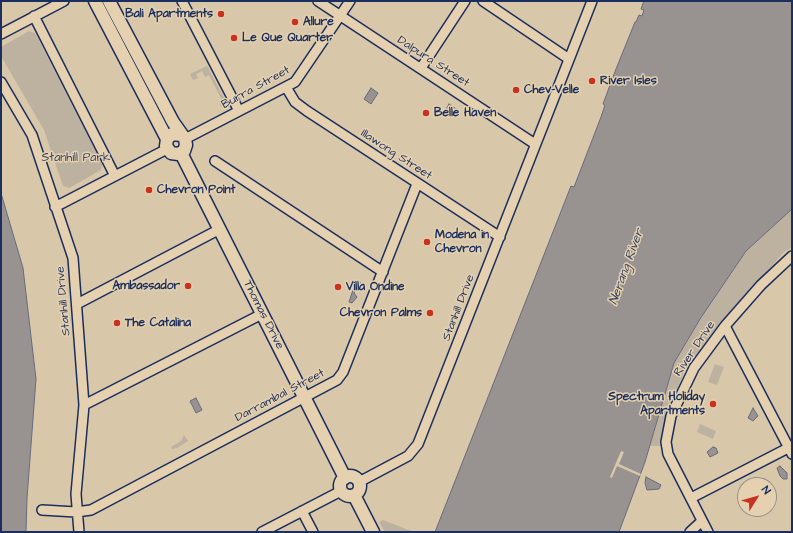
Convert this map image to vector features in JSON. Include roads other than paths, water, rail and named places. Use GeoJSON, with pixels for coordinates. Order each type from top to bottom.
{"type":"FeatureCollection","features":[{"type":"Feature","properties":{"kind":"main road"},"geometry":{"type":"LineString","coordinates":[[99,2],[167,144],[172,153],[181,153],[186,148],[183,137],[173,122],[109,1]]}},
{"type":"Feature","properties":{"kind":"main road"},"geometry":{"type":"LineString","coordinates":[[167,144],[172,134],[183,137]]}},
{"type":"Feature","properties":{"kind":"main road","name":"Thomas Drive"},"geometry":{"type":"LineString","coordinates":[[181,153],[345,478]]}},
{"type":"Feature","properties":{"kind":"main road"},"geometry":{"type":"LineString","coordinates":[[351,477],[359,482],[360,488],[354,495],[348,496],[341,491],[341,482],[345,478],[351,477]]}},
{"type":"Feature","properties":{"kind":"main road"},"geometry":{"type":"LineString","coordinates":[[354,495],[373,532]]}},
{"type":"Feature","properties":{"kind":"street"},"geometry":{"type":"LineString","coordinates":[[1,34],[64,1]]}},
{"type":"Feature","properties":{"kind":"street"},"geometry":{"type":"LineString","coordinates":[[182,1],[239,111]]}},
{"type":"Feature","properties":{"kind":"street","name":"Dalpura Street"},"geometry":{"type":"LineString","coordinates":[[318,1],[535,144]]}},
{"type":"Feature","properties":{"kind":"street","name":"Burra Street"},"geometry":{"type":"LineString","coordinates":[[183,137],[286,88],[300,77],[350,1]]}},
{"type":"Feature","properties":{"kind":"street"},"geometry":{"type":"LineString","coordinates":[[421,68],[465,1]]}},
{"type":"Feature","properties":{"kind":"street"},"geometry":{"type":"LineString","coordinates":[[483,1],[569,59]]}},
{"type":"Feature","properties":{"kind":"street","name":"Stanhill Drive"},"geometry":{"type":"LineString","coordinates":[[359,482],[408,456],[417,447],[592,1]]}},
{"type":"Feature","properties":{"kind":"street"},"geometry":{"type":"LineString","coordinates":[[34,16],[116,176]]}},
{"type":"Feature","properties":{"kind":"street","name":"Stanhill Drive"},"geometry":{"type":"LineString","coordinates":[[1,82],[32,135],[73,258],[84,405],[76,494],[76,512],[79,532]]}},
{"type":"Feature","properties":{"kind":"street","name":"Illawong Street"},"geometry":{"type":"LineString","coordinates":[[286,88],[293,100],[300,106],[500,237]]}},
{"type":"Feature","properties":{"kind":"street"},"geometry":{"type":"LineString","coordinates":[[55,207],[116,176],[167,144]]}},
{"type":"Feature","properties":{"kind":"street"},"geometry":{"type":"LineString","coordinates":[[215,161],[382,272]]}},
{"type":"Feature","properties":{"kind":"street","name":"Darrambal Street"},"geometry":{"type":"LineString","coordinates":[[42,510],[76,512],[91,510],[334,382],[342,374],[417,184]]}},
{"type":"Feature","properties":{"kind":"street"},"geometry":{"type":"LineString","coordinates":[[77,304],[220,229]]}},
{"type":"Feature","properties":{"kind":"street","name":"River Drive"},"geometry":{"type":"LineString","coordinates":[[708,532],[668,454],[666,442],[671,416],[688,380],[725,326],[761,285],[792,256]]}},
{"type":"Feature","properties":{"kind":"street"},"geometry":{"type":"LineString","coordinates":[[84,405],[262,314]]}},
{"type":"Feature","properties":{"kind":"street"},"geometry":{"type":"LineString","coordinates":[[691,498],[791,449],[725,326]]}},
{"type":"Feature","properties":{"kind":"street"},"geometry":{"type":"LineString","coordinates":[[262,532],[341,491]]}},
{"type":"Feature","properties":{"kind":"street"},"geometry":{"type":"LineString","coordinates":[[302,511],[313,532]]}},
{"type":"Feature","properties":{"kind":"street"},"geometry":{"type":"LineString","coordinates":[[690,532],[702,521]]}},
{"type":"Feature","properties":{"kind":"water","name":"Nerang River"},"geometry":{"type":"Polygon","coordinates":[[[644,1],[792,1],[792,209],[746,251],[700,319],[674,363],[645,462],[619,532],[435,532],[571,186],[574,187],[601,117],[605,105],[603,104],[616,69],[635,22],[639,15],[642,16],[644,10],[641,9],[644,1]]]}},
{"type":"Feature","properties":{"kind":"water"},"geometry":{"type":"Polygon","coordinates":[[[371,88],[378,93],[371,104],[364,99],[371,88]]]}},
{"type":"Feature","properties":{"kind":"water"},"geometry":{"type":"Polygon","coordinates":[[[449,104],[459,111],[456,116],[446,109],[449,104]]]}},
{"type":"Feature","properties":{"kind":"water"},"geometry":{"type":"Polygon","coordinates":[[[1,193],[23,268],[36,379],[27,498],[26,532],[1,532],[1,193]]]}},
{"type":"Feature","properties":{"kind":"water"},"geometry":{"type":"Polygon","coordinates":[[[356,281],[361,283],[354,293],[357,297],[352,303],[349,302],[356,281]]]}},
{"type":"Feature","properties":{"kind":"water"},"geometry":{"type":"Polygon","coordinates":[[[196,398],[202,410],[196,413],[190,401],[196,398]]]}},
{"type":"Feature","properties":{"kind":"water"},"geometry":{"type":"Polygon","coordinates":[[[753,408],[758,416],[753,421],[748,418],[753,408]]]}},
{"type":"Feature","properties":{"kind":"water"},"geometry":{"type":"Polygon","coordinates":[[[713,447],[716,448],[718,453],[710,457],[707,452],[713,447]]]}},
{"type":"Feature","properties":{"kind":"water"},"geometry":{"type":"Polygon","coordinates":[[[780,466],[787,473],[787,479],[783,479],[780,476],[777,468],[780,466]]]}},
{"type":"Feature","properties":{"kind":"water"},"geometry":{"type":"Polygon","coordinates":[[[646,477],[661,485],[659,489],[647,490],[645,483],[646,477]]]}},
{"type":"Feature","properties":{"kind":"place","name":"Bali Apartments"},"geometry":{"type":"Point","coordinates":[221,14]}},
{"type":"Feature","properties":{"kind":"place","name":"Allure"},"geometry":{"type":"Point","coordinates":[295,22]}},
{"type":"Feature","properties":{"kind":"place","name":"Le Que Quarter"},"geometry":{"type":"Point","coordinates":[234,38]}},
{"type":"Feature","properties":{"kind":"place","name":"River Isles"},"geometry":{"type":"Point","coordinates":[592,81]}},
{"type":"Feature","properties":{"kind":"place","name":"Chev-Velle"},"geometry":{"type":"Point","coordinates":[516,90]}},
{"type":"Feature","properties":{"kind":"place","name":"Belle Haven"},"geometry":{"type":"Point","coordinates":[426,113]}},
{"type":"Feature","properties":{"kind":"place","name":"Chevron Point"},"geometry":{"type":"Point","coordinates":[149,190]}},
{"type":"Feature","properties":{"kind":"place","name":"Modena in Chevron"},"geometry":{"type":"Point","coordinates":[427,242]}},
{"type":"Feature","properties":{"kind":"place","name":"Ambassador"},"geometry":{"type":"Point","coordinates":[188,286]}},
{"type":"Feature","properties":{"kind":"place","name":"Villa Ondine"},"geometry":{"type":"Point","coordinates":[338,287]}},
{"type":"Feature","properties":{"kind":"place","name":"Chevron Palms"},"geometry":{"type":"Point","coordinates":[430,313]}},
{"type":"Feature","properties":{"kind":"place","name":"The Catalina"},"geometry":{"type":"Point","coordinates":[117,323]}},
{"type":"Feature","properties":{"kind":"place","name":"Spectrum Holiday Apartments"},"geometry":{"type":"Point","coordinates":[713,404]}},
{"type":"Feature","properties":{"kind":"park label","name":"Stanhill Park"},"geometry":{"type":"Point","coordinates":[76,158]}}]}
